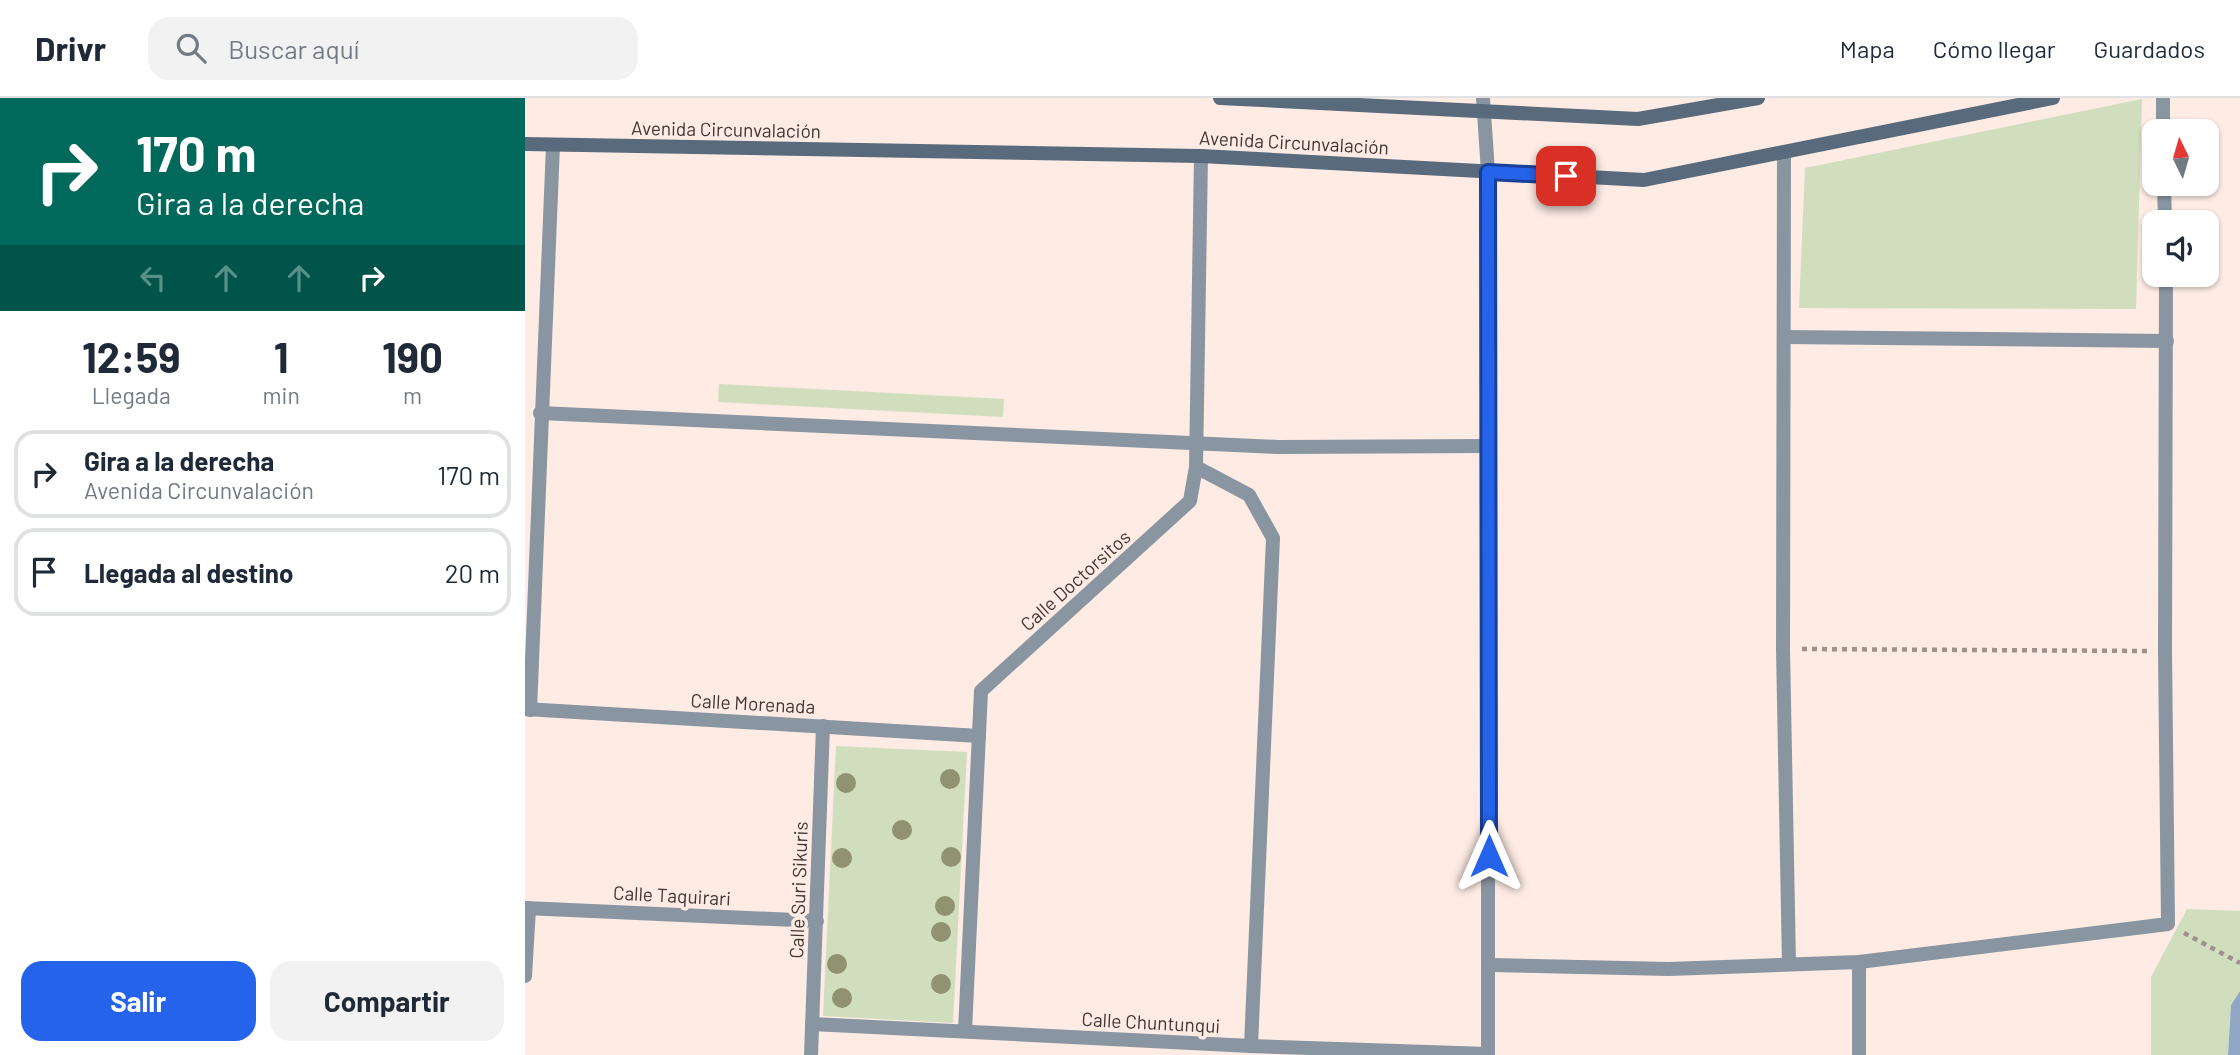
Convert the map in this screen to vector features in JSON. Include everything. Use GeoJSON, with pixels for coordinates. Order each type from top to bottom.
{"type":"FeatureCollection","features":[{"type":"Feature","properties":{"kind":"main road","name":"Avenida Circunvalación"},"geometry":{"type":"LineString","coordinates":[[1220,98],[1483,105],[1638,119],[1758,98]]}},
{"type":"Feature","properties":{"kind":"main road","name":"Avenida Circunvalación"},"geometry":{"type":"LineString","coordinates":[[525,144],[1201,156],[1644,180],[2053,98]]}},
{"type":"Feature","properties":{"kind":"street"},"geometry":{"type":"LineString","coordinates":[[2162,98],[2163,119]]}},
{"type":"Feature","properties":{"kind":"street"},"geometry":{"type":"LineString","coordinates":[[1483,105],[1488,172],[1488,1055]]}},
{"type":"Feature","properties":{"kind":"street"},"geometry":{"type":"LineString","coordinates":[[527,710],[553,145]]}},
{"type":"Feature","properties":{"kind":"street"},"geometry":{"type":"LineString","coordinates":[[1784,152],[1783,649],[1789,964]]}},
{"type":"Feature","properties":{"kind":"street","name":"Calle Doctorsitos"},"geometry":{"type":"LineString","coordinates":[[965,1031],[981,691],[1190,501],[1196,467],[1201,156]]}},
{"type":"Feature","properties":{"kind":"street"},"geometry":{"type":"LineString","coordinates":[[1490,965],[1669,969],[1859,962],[2168,924],[2165,651],[2166,287]]}},
{"type":"Feature","properties":{"kind":"street"},"geometry":{"type":"LineString","coordinates":[[1784,337],[2167,341]]}},
{"type":"Feature","properties":{"kind":"street"},"geometry":{"type":"LineString","coordinates":[[540,413],[1278,447],[1487,446]]}},
{"type":"Feature","properties":{"kind":"street"},"geometry":{"type":"LineString","coordinates":[[1196,467],[1249,495],[1273,538],[1251,1046]]}},
{"type":"Feature","properties":{"kind":"street","name":"Calle Morenada"},"geometry":{"type":"LineString","coordinates":[[527,710],[979,736]]}},
{"type":"Feature","properties":{"kind":"street","name":"Calle Suri Sikuris"},"geometry":{"type":"LineString","coordinates":[[811,1055],[823,726]]}},
{"type":"Feature","properties":{"kind":"street"},"geometry":{"type":"LineString","coordinates":[[525,976],[527,908]]}},
{"type":"Feature","properties":{"kind":"street","name":"Calle Taquirari"},"geometry":{"type":"LineString","coordinates":[[527,908],[817,921]]}},
{"type":"Feature","properties":{"kind":"street"},"geometry":{"type":"LineString","coordinates":[[1859,962],[1859,1055]]}},
{"type":"Feature","properties":{"kind":"street","name":"Calle Chuntunqui"},"geometry":{"type":"LineString","coordinates":[[812,1024],[1488,1055]]}},
{"type":"Feature","properties":{"kind":"path"},"geometry":{"type":"LineString","coordinates":[[1783,649],[2165,651]]}},
{"type":"Feature","properties":{"kind":"path"},"geometry":{"type":"LineString","coordinates":[[2168,924],[2240,963]]}},
{"type":"Feature","properties":{"kind":"green space"},"geometry":{"type":"Polygon","coordinates":[[[2142,99],[2136,309],[1799,308],[1805,168],[2142,99]]]}},
{"type":"Feature","properties":{"kind":"green space"},"geometry":{"type":"Polygon","coordinates":[[[719,384],[1004,399],[1003,417],[718,402],[719,384]]]}},
{"type":"Feature","properties":{"kind":"green space"},"geometry":{"type":"Polygon","coordinates":[[[836,746],[967,752],[953,1023],[823,1016],[836,746]]]}},
{"type":"Feature","properties":{"kind":"green space"},"geometry":{"type":"Polygon","coordinates":[[[2187,909],[2240,911],[2240,991],[2231,1005],[2228,1055],[2151,1055],[2151,977],[2187,909]]]}},
{"type":"Feature","properties":{"kind":"water"},"geometry":{"type":"Polygon","coordinates":[[[2240,991],[2240,1055],[2228,1055],[2231,1005],[2240,991]]]}},
{"type":"Feature","properties":{"kind":"route"},"geometry":{"type":"LineString","coordinates":[[1489,856],[1488,172],[1566,176]]}}]}
